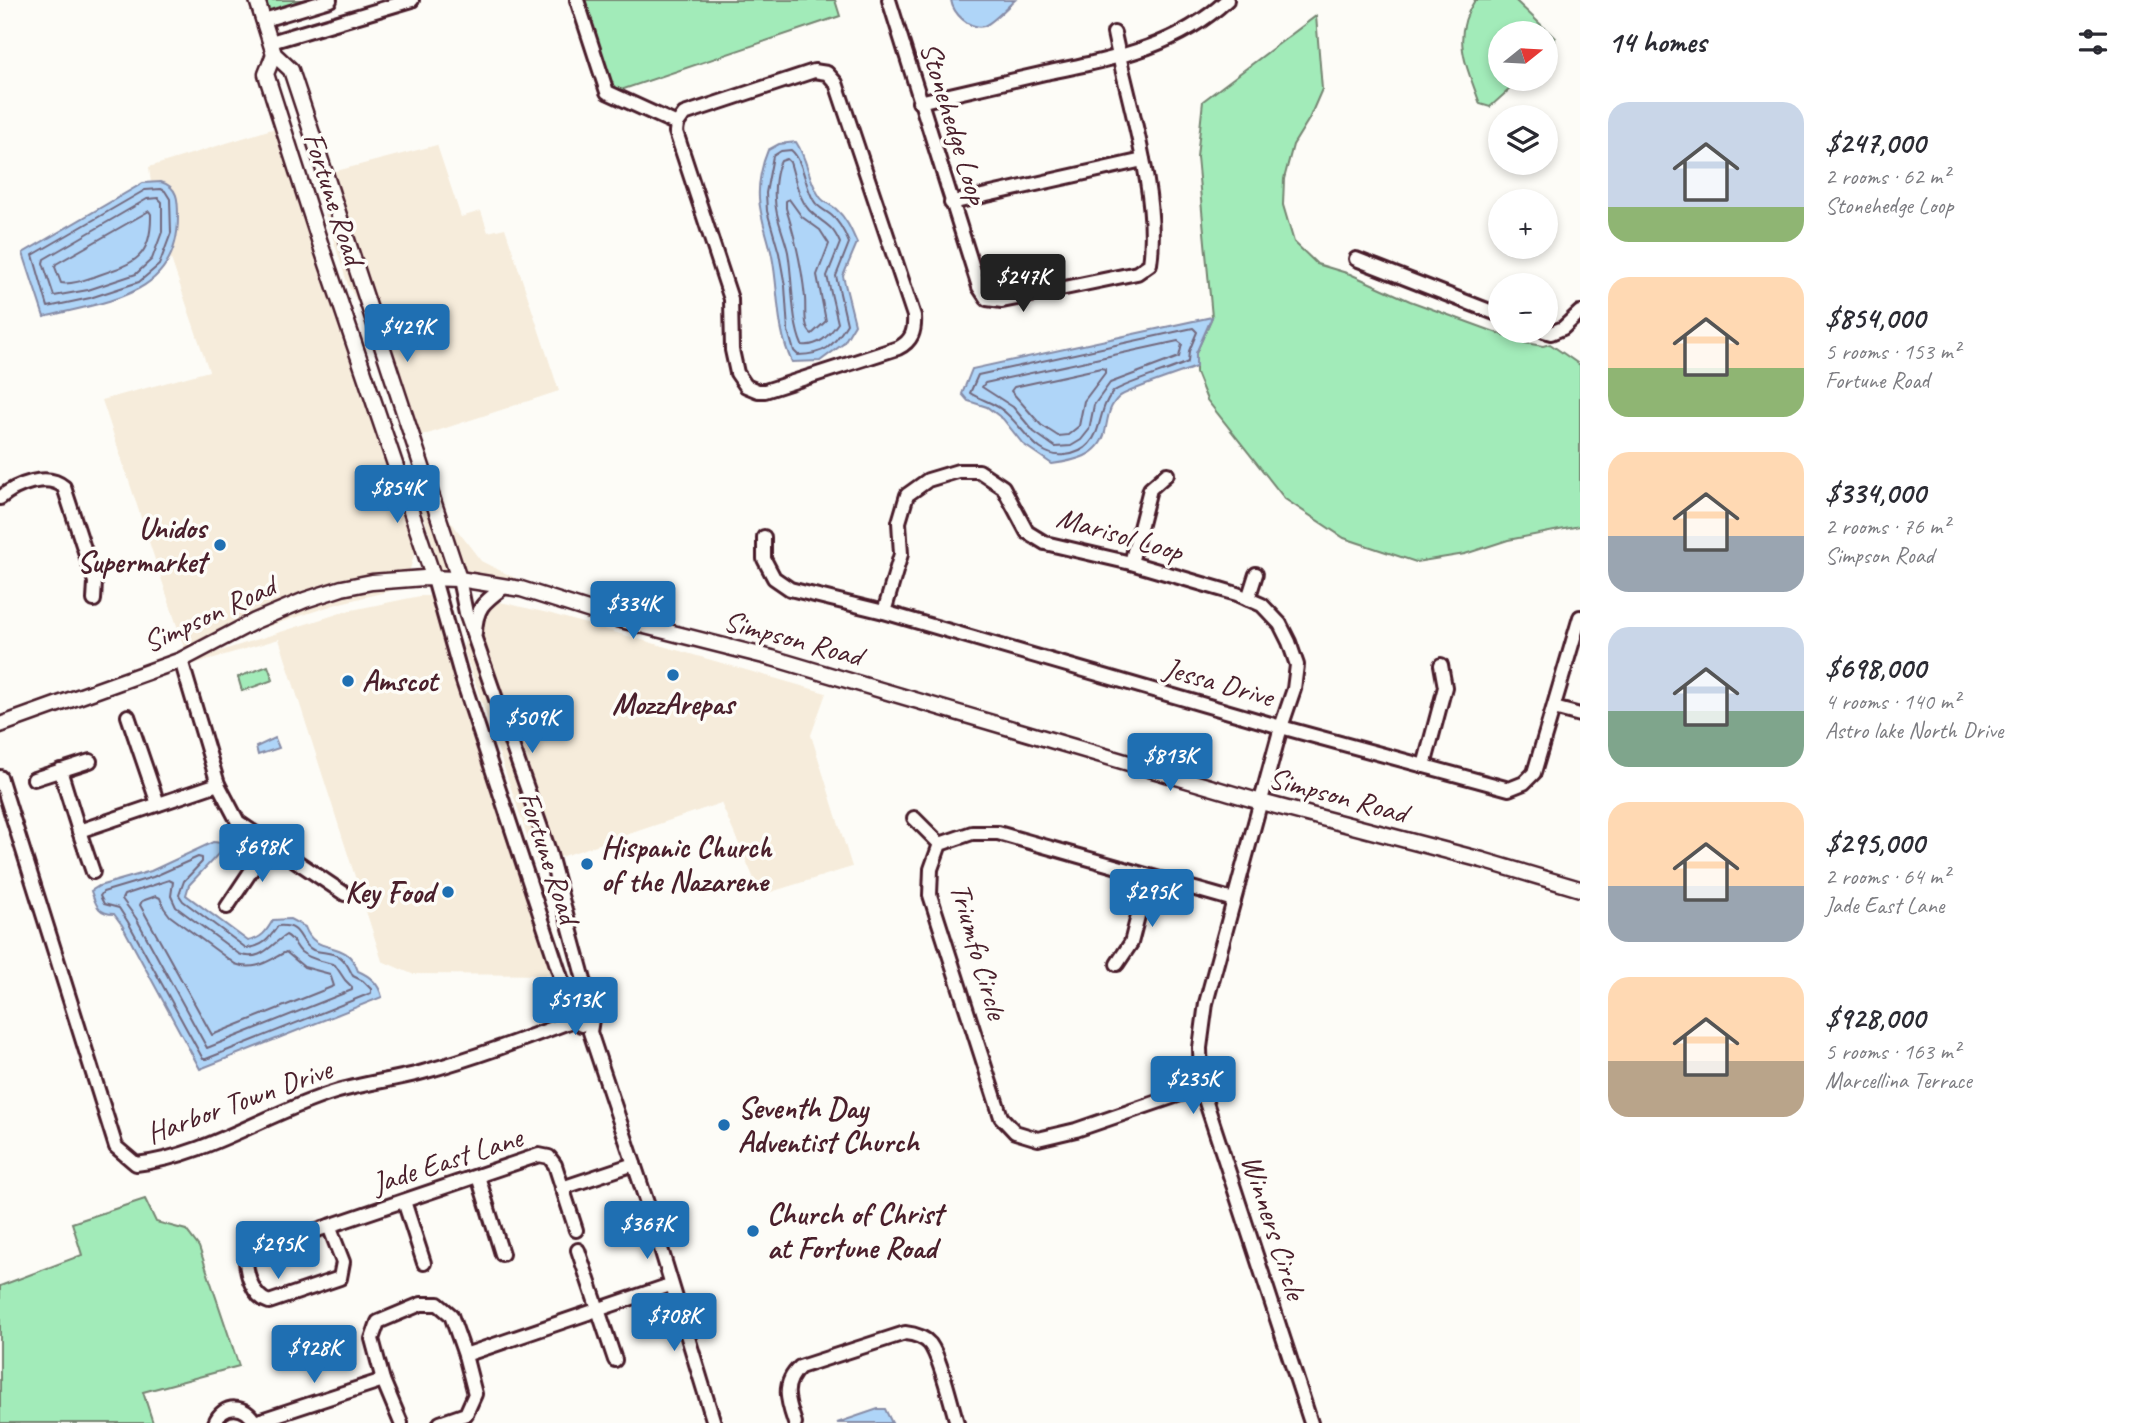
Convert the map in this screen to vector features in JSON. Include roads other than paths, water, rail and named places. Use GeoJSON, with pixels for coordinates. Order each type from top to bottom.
{"type":"FeatureCollection","features":[{"type":"Feature","properties":{"kind":"main road","name":"Fortune Road"},"geometry":{"type":"LineString","coordinates":[[257,0],[272,48],[291,70],[460,579]]}},
{"type":"Feature","properties":{"kind":"main road","name":"Fortune Road"},"geometry":{"type":"LineString","coordinates":[[272,48],[266,74],[322,250],[435,579]]}},
{"type":"Feature","properties":{"kind":"main road","name":"Simpson Road"},"geometry":{"type":"LineString","coordinates":[[0,725],[181,660],[255,621],[342,588],[372,582],[460,579],[521,589],[613,618],[785,662],[1261,802],[1482,860],[1580,889]]}},
{"type":"Feature","properties":{"kind":"street"},"geometry":{"type":"LineString","coordinates":[[264,20],[330,0]]}},
{"type":"Feature","properties":{"kind":"street"},"geometry":{"type":"LineString","coordinates":[[272,48],[412,0]]}},
{"type":"Feature","properties":{"kind":"street"},"geometry":{"type":"LineString","coordinates":[[577,0],[607,92],[677,124]]}},
{"type":"Feature","properties":{"kind":"street","name":"Stonehedge Loop"},"geometry":{"type":"LineString","coordinates":[[889,0],[951,203],[979,287],[988,299],[1002,301],[1137,272],[1150,264],[1154,239],[1143,160],[1114,33]]}},
{"type":"Feature","properties":{"kind":"street"},"geometry":{"type":"LineString","coordinates":[[919,102],[1119,57],[1172,39],[1214,13],[1227,0]]}},
{"type":"Feature","properties":{"kind":"street"},"geometry":{"type":"LineString","coordinates":[[814,71],[827,72],[836,83],[914,316],[914,330],[908,341],[898,348],[765,391],[746,386],[737,373],[732,350],[731,299],[676,132],[677,124],[684,114],[814,71]]}},
{"type":"Feature","properties":{"kind":"street"},"geometry":{"type":"LineString","coordinates":[[951,203],[1143,160]]}},
{"type":"Feature","properties":{"kind":"street"},"geometry":{"type":"LineString","coordinates":[[1356,259],[1488,310]]}},
{"type":"Feature","properties":{"kind":"street"},"geometry":{"type":"LineString","coordinates":[[1558,330],[1580,312]]}},
{"type":"Feature","properties":{"kind":"street","name":"Marisol Loop"},"geometry":{"type":"LineString","coordinates":[[884,612],[901,554],[900,522],[907,495],[928,480],[958,471],[979,471],[1003,487],[1027,532],[1045,543],[1131,563],[1262,605],[1280,624],[1297,664],[1294,690],[1261,802]]}},
{"type":"Feature","properties":{"kind":"street"},"geometry":{"type":"LineString","coordinates":[[1131,563],[1150,489],[1167,474]]}},
{"type":"Feature","properties":{"kind":"street"},"geometry":{"type":"LineString","coordinates":[[0,498],[10,491],[47,479],[64,487],[96,582],[94,600]]}},
{"type":"Feature","properties":{"kind":"street","name":"Jessa Drive"},"geometry":{"type":"LineString","coordinates":[[764,537],[764,559],[774,578],[790,589],[884,612],[1281,727],[1509,789],[1524,783],[1534,773],[1580,617]]}},
{"type":"Feature","properties":{"kind":"street"},"geometry":{"type":"LineString","coordinates":[[1248,599],[1256,574]]}},
{"type":"Feature","properties":{"kind":"street","name":"Fortune Road"},"geometry":{"type":"LineString","coordinates":[[435,579],[461,675],[575,1020]]}},
{"type":"Feature","properties":{"kind":"street","name":"Fortune Road"},"geometry":{"type":"LineString","coordinates":[[460,579],[466,613],[549,851],[593,1013],[590,1032],[634,1164],[713,1423]]}},
{"type":"Feature","properties":{"kind":"street"},"geometry":{"type":"LineString","coordinates":[[474,637],[475,619],[480,606],[504,587]]}},
{"type":"Feature","properties":{"kind":"street"},"geometry":{"type":"LineString","coordinates":[[181,660],[218,783],[238,821],[345,894]]}},
{"type":"Feature","properties":{"kind":"street"},"geometry":{"type":"LineString","coordinates":[[1424,766],[1445,687],[1441,665]]}},
{"type":"Feature","properties":{"kind":"street"},"geometry":{"type":"LineString","coordinates":[[1554,708],[1580,715]]}},
{"type":"Feature","properties":{"kind":"street"},"geometry":{"type":"LineString","coordinates":[[128,716],[158,804]]}},
{"type":"Feature","properties":{"kind":"street"},"geometry":{"type":"LineString","coordinates":[[34,779],[90,761]]}},
{"type":"Feature","properties":{"kind":"street"},"geometry":{"type":"LineString","coordinates":[[60,770],[93,872]]}},
{"type":"Feature","properties":{"kind":"street","name":"Harbor Town Drive"},"geometry":{"type":"LineString","coordinates":[[0,777],[117,1147],[136,1164],[156,1162],[200,1147],[334,1092],[421,1072],[487,1053],[593,1013]]}},
{"type":"Feature","properties":{"kind":"street"},"geometry":{"type":"LineString","coordinates":[[79,831],[218,783]]}},
{"type":"Feature","properties":{"kind":"street","name":"Winners Circle"},"geometry":{"type":"LineString","coordinates":[[1261,802],[1206,1003],[1200,1048],[1201,1087],[1311,1423]]}},
{"type":"Feature","properties":{"kind":"street"},"geometry":{"type":"LineString","coordinates":[[914,818],[940,844]]}},
{"type":"Feature","properties":{"kind":"street","name":"Triumfo Circle"},"geometry":{"type":"LineString","coordinates":[[1201,1087],[1076,1130],[1038,1139],[1015,1132],[1001,1117],[930,895],[931,869],[940,844],[972,833],[998,833],[1234,900]]}},
{"type":"Feature","properties":{"kind":"street"},"geometry":{"type":"LineString","coordinates":[[227,907],[269,844]]}},
{"type":"Feature","properties":{"kind":"street"},"geometry":{"type":"LineString","coordinates":[[1117,964],[1131,943],[1148,877]]}},
{"type":"Feature","properties":{"kind":"street"},"geometry":{"type":"LineString","coordinates":[[575,1020],[590,1032]]}},
{"type":"Feature","properties":{"kind":"street","name":"Jade East Lane"},"geometry":{"type":"LineString","coordinates":[[329,1226],[342,1262],[340,1278],[269,1302],[262,1300],[255,1293],[246,1265],[246,1258],[253,1251],[539,1155],[549,1157],[555,1165],[576,1230]]}},
{"type":"Feature","properties":{"kind":"street"},"geometry":{"type":"LineString","coordinates":[[562,1188],[634,1164]]}},
{"type":"Feature","properties":{"kind":"street"},"geometry":{"type":"LineString","coordinates":[[478,1176],[502,1254]]}},
{"type":"Feature","properties":{"kind":"street"},"geometry":{"type":"LineString","coordinates":[[404,1201],[424,1263]]}},
{"type":"Feature","properties":{"kind":"street"},"geometry":{"type":"LineString","coordinates":[[578,1250],[615,1360]]}},
{"type":"Feature","properties":{"kind":"street"},"geometry":{"type":"LineString","coordinates":[[465,1355],[670,1285]]}},
{"type":"Feature","properties":{"kind":"street"},"geometry":{"type":"LineString","coordinates":[[401,1423],[383,1380],[372,1339],[378,1322],[421,1304],[438,1304],[450,1315],[465,1355],[475,1394],[466,1414],[440,1423]]}},
{"type":"Feature","properties":{"kind":"street"},"geometry":{"type":"LineString","coordinates":[[795,1423],[787,1399],[787,1388],[800,1367],[905,1333],[921,1337],[935,1352],[957,1423]]}},
{"type":"Feature","properties":{"kind":"street"},"geometry":{"type":"LineString","coordinates":[[215,1423],[222,1412],[234,1408],[247,1411],[255,1422],[383,1380]]}},
{"type":"Feature","properties":{"kind":"water"},"geometry":{"type":"Polygon","coordinates":[[[951,0],[1015,0],[992,21],[978,27],[963,19],[951,0]]]}},
{"type":"Feature","properties":{"kind":"water"},"geometry":{"type":"Polygon","coordinates":[[[796,142],[816,190],[822,199],[844,217],[857,243],[843,276],[855,324],[843,344],[820,361],[792,362],[787,349],[780,323],[772,256],[760,205],[760,180],[768,150],[779,144],[796,142]]]}},
{"type":"Feature","properties":{"kind":"water"},"geometry":{"type":"Polygon","coordinates":[[[161,182],[174,191],[178,205],[175,243],[166,264],[152,279],[135,291],[91,306],[44,317],[23,253],[143,183],[161,182]]]}},
{"type":"Feature","properties":{"kind":"water"},"geometry":{"type":"Polygon","coordinates":[[[1212,317],[1196,353],[1196,367],[1119,397],[1111,409],[1102,440],[1091,452],[1076,459],[1052,464],[1023,444],[1003,419],[987,407],[968,401],[962,394],[972,369],[1212,317]]]}},
{"type":"Feature","properties":{"kind":"water"},"geometry":{"type":"Polygon","coordinates":[[[275,738],[279,748],[258,755],[256,747],[275,738]]]}},
{"type":"Feature","properties":{"kind":"water"},"geometry":{"type":"Polygon","coordinates":[[[213,842],[222,843],[223,849],[189,885],[186,895],[248,941],[263,934],[273,920],[290,919],[305,927],[316,942],[346,954],[353,960],[358,971],[376,984],[382,997],[200,1069],[122,925],[114,914],[98,908],[91,891],[99,886],[151,871],[213,842]]]}},
{"type":"Feature","properties":{"kind":"water"},"geometry":{"type":"Polygon","coordinates":[[[885,1409],[892,1423],[837,1423],[885,1409]]]}},
{"type":"Feature","properties":{"kind":"place","name":"Unidos Supermarket"},"geometry":{"type":"Point","coordinates":[220,545]}},
{"type":"Feature","properties":{"kind":"place","name":"MozzArepas"},"geometry":{"type":"Point","coordinates":[673,675]}},
{"type":"Feature","properties":{"kind":"place","name":"Amscot"},"geometry":{"type":"Point","coordinates":[348,681]}},
{"type":"Feature","properties":{"kind":"place","name":"Hispanic Church of the Nazarene"},"geometry":{"type":"Point","coordinates":[587,864]}},
{"type":"Feature","properties":{"kind":"place","name":"Key Food"},"geometry":{"type":"Point","coordinates":[448,892]}},
{"type":"Feature","properties":{"kind":"place","name":"Seventh Day Adventist Church"},"geometry":{"type":"Point","coordinates":[724,1125]}},
{"type":"Feature","properties":{"kind":"place","name":"Church of Christ at Fortune Road"},"geometry":{"type":"Point","coordinates":[753,1231]}}]}
